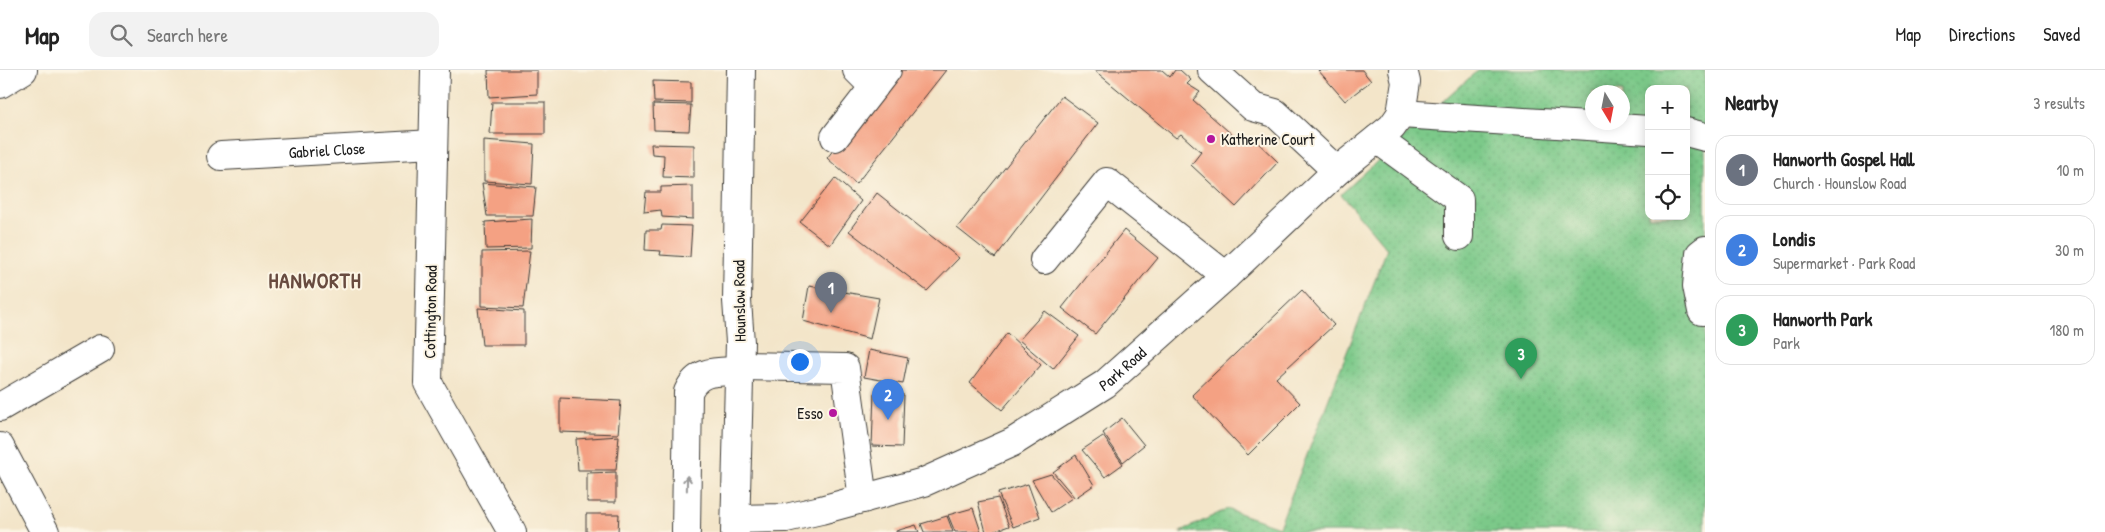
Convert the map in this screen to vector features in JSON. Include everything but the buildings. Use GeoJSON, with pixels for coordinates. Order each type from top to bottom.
{"type":"FeatureCollection","features":[{"type":"Feature","properties":{"kind":"street"},"geometry":{"type":"LineString","coordinates":[[0,84],[22,70]]}},
{"type":"Feature","properties":{"kind":"street","name":"Cottington Road"},"geometry":{"type":"LineString","coordinates":[[435,70],[428,383],[512,532]]}},
{"type":"Feature","properties":{"kind":"street","name":"Hounslow Road"},"geometry":{"type":"LineString","coordinates":[[736,526],[740,342],[737,301],[742,70]]}},
{"type":"Feature","properties":{"kind":"street"},"geometry":{"type":"LineString","coordinates":[[1212,70],[1253,106],[1275,113],[1337,171]]}},
{"type":"Feature","properties":{"kind":"street"},"geometry":{"type":"LineString","coordinates":[[1412,74],[1401,114],[1645,130]]}},
{"type":"Feature","properties":{"kind":"street"},"geometry":{"type":"LineString","coordinates":[[835,137],[873,76]]}},
{"type":"Feature","properties":{"kind":"street","name":"Park Road"},"geometry":{"type":"LineString","coordinates":[[736,526],[786,518],[924,482],[1013,442],[1105,384],[1226,276],[1337,171],[1392,127],[1401,114]]}},
{"type":"Feature","properties":{"kind":"street"},"geometry":{"type":"LineString","coordinates":[[1690,133],[1705,137]]}},
{"type":"Feature","properties":{"kind":"street"},"geometry":{"type":"LineString","coordinates":[[1377,139],[1459,199],[1459,236]]}},
{"type":"Feature","properties":{"kind":"street","name":"Gabriel Close"},"geometry":{"type":"LineString","coordinates":[[221,156],[433,144]]}},
{"type":"Feature","properties":{"kind":"street"},"geometry":{"type":"LineString","coordinates":[[1044,260],[1107,182],[1226,276]]}},
{"type":"Feature","properties":{"kind":"street"},"geometry":{"type":"LineString","coordinates":[[1702,311],[1697,286],[1700,254],[1705,250]]}},
{"type":"Feature","properties":{"kind":"street"},"geometry":{"type":"LineString","coordinates":[[0,407],[100,349]]}},
{"type":"Feature","properties":{"kind":"street"},"geometry":{"type":"LineString","coordinates":[[686,532],[688,392],[693,382],[701,375],[716,372],[738,369],[845,368],[863,499]]}},
{"type":"Feature","properties":{"kind":"street"},"geometry":{"type":"LineString","coordinates":[[0,447],[45,532]]}},
{"type":"Feature","properties":{"kind":"green space"},"geometry":{"type":"Polygon","coordinates":[[[1478,70],[1705,70],[1705,532],[1180,532],[1227,509],[1279,527],[1387,249],[1341,194],[1478,70]]]}},
{"type":"Feature","properties":{"kind":"place","name":"Katherine Court"},"geometry":{"type":"Point","coordinates":[1211,139]}},
{"type":"Feature","properties":{"kind":"place","name":"Hanworth Gospel Hall"},"geometry":{"type":"Point","coordinates":[831,313]}},
{"type":"Feature","properties":{"kind":"place","name":"Hanworth Park"},"geometry":{"type":"Point","coordinates":[1521,379]}},
{"type":"Feature","properties":{"kind":"place","name":"Esso"},"geometry":{"type":"Point","coordinates":[833,413]}},
{"type":"Feature","properties":{"kind":"place","name":"Londis"},"geometry":{"type":"Point","coordinates":[888,420]}},
{"type":"Feature","properties":{"kind":"district","name":"HANWORTH"},"geometry":{"type":"Point","coordinates":[315,281]}}]}
